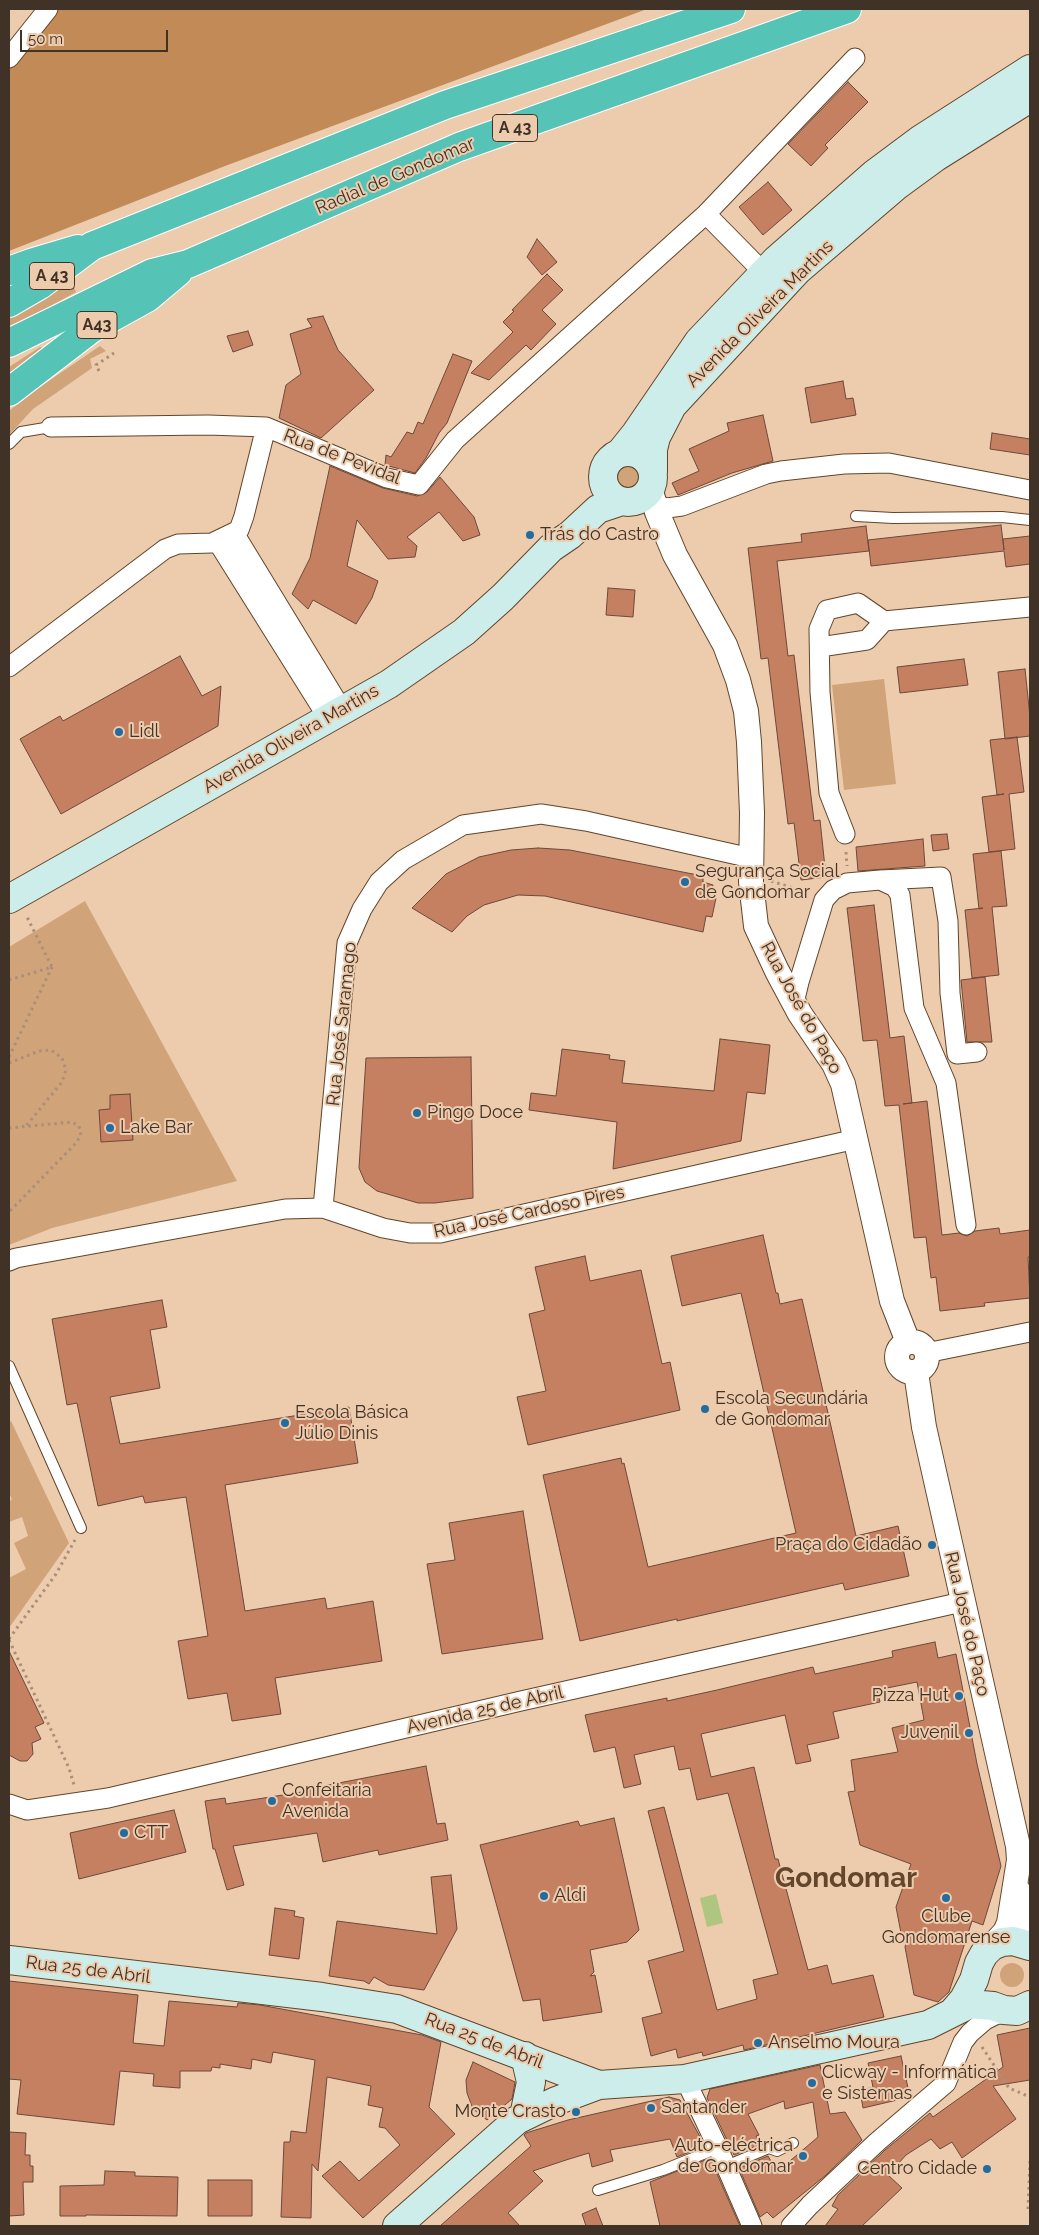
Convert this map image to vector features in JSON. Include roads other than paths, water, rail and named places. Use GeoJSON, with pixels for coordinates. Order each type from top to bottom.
{"type":"FeatureCollection","features":[{"type":"Feature","properties":{"kind":"highway","name":"A 43"},"geometry":{"type":"LineString","coordinates":[[9,303],[40,285],[92,246],[445,105],[731,9]]}},
{"type":"Feature","properties":{"kind":"highway","name":"Radial de Gondomar"},"geometry":{"type":"LineString","coordinates":[[9,344],[152,273],[188,264],[459,147],[848,9]]}},
{"type":"Feature","properties":{"kind":"highway"},"geometry":{"type":"LineString","coordinates":[[9,271],[92,246]]}},
{"type":"Feature","properties":{"kind":"highway","name":"A43"},"geometry":{"type":"LineString","coordinates":[[9,392],[91,329],[147,298],[188,264]]}},
{"type":"Feature","properties":{"kind":"main road","name":"Avenida Oliveira Martins"},"geometry":{"type":"LineString","coordinates":[[18,908],[335,714],[389,684],[464,632],[503,597],[551,548],[570,535],[598,509],[642,493],[656,437],[672,406],[834,206],[921,139],[1030,73]]}},
{"type":"Feature","properties":{"kind":"main road","name":"Avenida Oliveira Martins"},"geometry":{"type":"LineString","coordinates":[[551,548],[560,528],[636,433],[699,341],[772,281],[798,270],[895,187],[970,134],[1022,103]]}},
{"type":"Feature","properties":{"kind":"main road"},"geometry":{"type":"LineString","coordinates":[[628,451],[644,457],[642,493],[615,498],[605,486],[612,461],[628,451]]}},
{"type":"Feature","properties":{"kind":"main road"},"geometry":{"type":"LineString","coordinates":[[992,1946],[1013,1940],[1030,1946]]}},
{"type":"Feature","properties":{"kind":"main road","name":"Rua 25 de Abril"},"geometry":{"type":"LineString","coordinates":[[952,2013],[969,1991],[984,1954],[992,1946]]}},
{"type":"Feature","properties":{"kind":"main road","name":"Rua 25 de Abril"},"geometry":{"type":"LineString","coordinates":[[9,1960],[322,1997],[398,2009],[599,2085],[685,2079],[928,2025],[970,2004],[1013,2007]]}},
{"type":"Feature","properties":{"kind":"main road"},"geometry":{"type":"LineString","coordinates":[[977,1969],[978,1987],[984,1998],[1013,2007]]}},
{"type":"Feature","properties":{"kind":"main road"},"geometry":{"type":"LineString","coordinates":[[524,2116],[531,2082],[525,2056]]}},
{"type":"Feature","properties":{"kind":"main road"},"geometry":{"type":"LineString","coordinates":[[398,2226],[517,2120],[556,2101],[599,2085]]}},
{"type":"Feature","properties":{"kind":"street"},"geometry":{"type":"LineString","coordinates":[[9,58],[48,9]]}},
{"type":"Feature","properties":{"kind":"street"},"geometry":{"type":"LineString","coordinates":[[772,281],[706,214],[855,58]]}},
{"type":"Feature","properties":{"kind":"street"},"geometry":{"type":"LineString","coordinates":[[1022,103],[1030,73]]}},
{"type":"Feature","properties":{"kind":"street","name":"Rua de Pevidal"},"geometry":{"type":"LineString","coordinates":[[51,427],[208,425],[266,427],[387,478],[419,485],[455,440],[706,214]]}},
{"type":"Feature","properties":{"kind":"street"},"geometry":{"type":"LineString","coordinates":[[9,667],[165,549],[178,544],[212,543],[239,530],[266,427]]}},
{"type":"Feature","properties":{"kind":"street"},"geometry":{"type":"LineString","coordinates":[[642,493],[667,508],[682,506],[766,474],[844,464],[889,463],[1030,490]]}},
{"type":"Feature","properties":{"kind":"street","name":"Rua José do Paço"},"geometry":{"type":"LineString","coordinates":[[642,493],[653,519],[666,535],[680,566],[725,645],[738,680],[746,711],[749,742],[752,813],[750,882],[756,926],[794,1003],[834,1064],[848,1101],[892,1301],[917,1356],[924,1427],[1018,1846],[1017,1876],[1009,1924],[1005,1932],[992,1946]]}},
{"type":"Feature","properties":{"kind":"street"},"geometry":{"type":"LineString","coordinates":[[234,532],[335,714]]}},
{"type":"Feature","properties":{"kind":"street"},"geometry":{"type":"LineString","coordinates":[[217,541],[335,714]]}},
{"type":"Feature","properties":{"kind":"street"},"geometry":{"type":"LineString","coordinates":[[845,834],[829,793],[820,692],[819,629],[827,610],[858,603],[884,622]]}},
{"type":"Feature","properties":{"kind":"street"},"geometry":{"type":"LineString","coordinates":[[820,647],[867,640],[884,622],[1030,607]]}},
{"type":"Feature","properties":{"kind":"street","name":"Rua José Saramago"},"geometry":{"type":"LineString","coordinates":[[323,1208],[347,943],[362,909],[379,882],[403,860],[463,824],[541,814],[586,821],[751,858]]}},
{"type":"Feature","properties":{"kind":"street"},"geometry":{"type":"LineString","coordinates":[[794,1003],[824,900],[833,890],[848,883],[941,877],[948,921],[950,993],[956,1054],[977,1052]]}},
{"type":"Feature","properties":{"kind":"street"},"geometry":{"type":"LineString","coordinates":[[880,880],[895,887],[900,895],[914,1008],[946,1083],[966,1225]]}},
{"type":"Feature","properties":{"kind":"street","name":"Rua José Cardoso Pires"},"geometry":{"type":"LineString","coordinates":[[9,1261],[16,1258],[285,1209],[323,1208],[383,1228],[410,1233],[440,1233],[856,1140]]}},
{"type":"Feature","properties":{"kind":"street","name":"Rua José Cardoso Pires"},"geometry":{"type":"LineString","coordinates":[[9,1273],[82,1247]]}},
{"type":"Feature","properties":{"kind":"street"},"geometry":{"type":"LineString","coordinates":[[917,1356],[1030,1332]]}},
{"type":"Feature","properties":{"kind":"street","name":"Avenida 25 de Abril"},"geometry":{"type":"LineString","coordinates":[[9,1804],[27,1810],[108,1798],[531,1699],[962,1602]]}},
{"type":"Feature","properties":{"kind":"street","name":"Rua José do Paço"},"geometry":{"type":"LineString","coordinates":[[1017,1876],[1021,1906],[1030,1930]]}},
{"type":"Feature","properties":{"kind":"street"},"geometry":{"type":"LineString","coordinates":[[791,2226],[810,2205],[877,2142],[946,2084],[963,2042],[970,2033],[995,2015],[1013,2007]]}},
{"type":"Feature","properties":{"kind":"street"},"geometry":{"type":"LineString","coordinates":[[685,2079],[752,2226]]}},
{"type":"Feature","properties":{"kind":"lane"},"geometry":{"type":"LineString","coordinates":[[9,444],[21,432],[51,427]]}},
{"type":"Feature","properties":{"kind":"lane"},"geometry":{"type":"LineString","coordinates":[[856,516],[893,518],[1002,517],[1030,520]]}},
{"type":"Feature","properties":{"kind":"lane"},"geometry":{"type":"LineString","coordinates":[[9,1366],[81,1528]]}},
{"type":"Feature","properties":{"kind":"lane"},"geometry":{"type":"LineString","coordinates":[[726,2166],[768,2148],[777,2150],[793,2143]]}},
{"type":"Feature","properties":{"kind":"lane"},"geometry":{"type":"LineString","coordinates":[[598,2190],[663,2170],[718,2148]]}},
{"type":"Feature","properties":{"kind":"place","name":"Trás do Castro"},"geometry":{"type":"Point","coordinates":[530,535]}},
{"type":"Feature","properties":{"kind":"place","name":"Lidl"},"geometry":{"type":"Point","coordinates":[119,732]}},
{"type":"Feature","properties":{"kind":"place","name":"Segurança Social de Gondomar"},"geometry":{"type":"Point","coordinates":[685,882]}},
{"type":"Feature","properties":{"kind":"place","name":"Pingo Doce"},"geometry":{"type":"Point","coordinates":[417,1113]}},
{"type":"Feature","properties":{"kind":"place","name":"Lake Bar"},"geometry":{"type":"Point","coordinates":[110,1128]}},
{"type":"Feature","properties":{"kind":"place","name":"Escola Secundária de Gondomar"},"geometry":{"type":"Point","coordinates":[705,1409]}},
{"type":"Feature","properties":{"kind":"place","name":"Escola Básica Júlio Dinis"},"geometry":{"type":"Point","coordinates":[285,1423]}},
{"type":"Feature","properties":{"kind":"place","name":"Praça do Cidadão"},"geometry":{"type":"Point","coordinates":[932,1545]}},
{"type":"Feature","properties":{"kind":"place","name":"Pizza Hut"},"geometry":{"type":"Point","coordinates":[959,1696]}},
{"type":"Feature","properties":{"kind":"place","name":"Juvenil"},"geometry":{"type":"Point","coordinates":[969,1733]}},
{"type":"Feature","properties":{"kind":"place","name":"Confeitaria Avenida"},"geometry":{"type":"Point","coordinates":[272,1801]}},
{"type":"Feature","properties":{"kind":"place","name":"CTT"},"geometry":{"type":"Point","coordinates":[124,1833]}},
{"type":"Feature","properties":{"kind":"place","name":"Aldi"},"geometry":{"type":"Point","coordinates":[544,1896]}},
{"type":"Feature","properties":{"kind":"place","name":"Clube Gondomarense"},"geometry":{"type":"Point","coordinates":[946,1898]}},
{"type":"Feature","properties":{"kind":"place","name":"Anselmo Moura"},"geometry":{"type":"Point","coordinates":[758,2043]}},
{"type":"Feature","properties":{"kind":"place","name":"Clicway - Informática e Sistemas"},"geometry":{"type":"Point","coordinates":[812,2083]}},
{"type":"Feature","properties":{"kind":"place","name":"Santander"},"geometry":{"type":"Point","coordinates":[651,2108]}},
{"type":"Feature","properties":{"kind":"place","name":"Monte Crasto"},"geometry":{"type":"Point","coordinates":[576,2112]}},
{"type":"Feature","properties":{"kind":"place","name":"Auto-eléctrica de Gondomar"},"geometry":{"type":"Point","coordinates":[803,2156]}},
{"type":"Feature","properties":{"kind":"place","name":"Centro Cidade"},"geometry":{"type":"Point","coordinates":[987,2169]}},
{"type":"Feature","properties":{"kind":"district","name":"Gondomar"},"geometry":{"type":"Point","coordinates":[846,1879]}}]}
